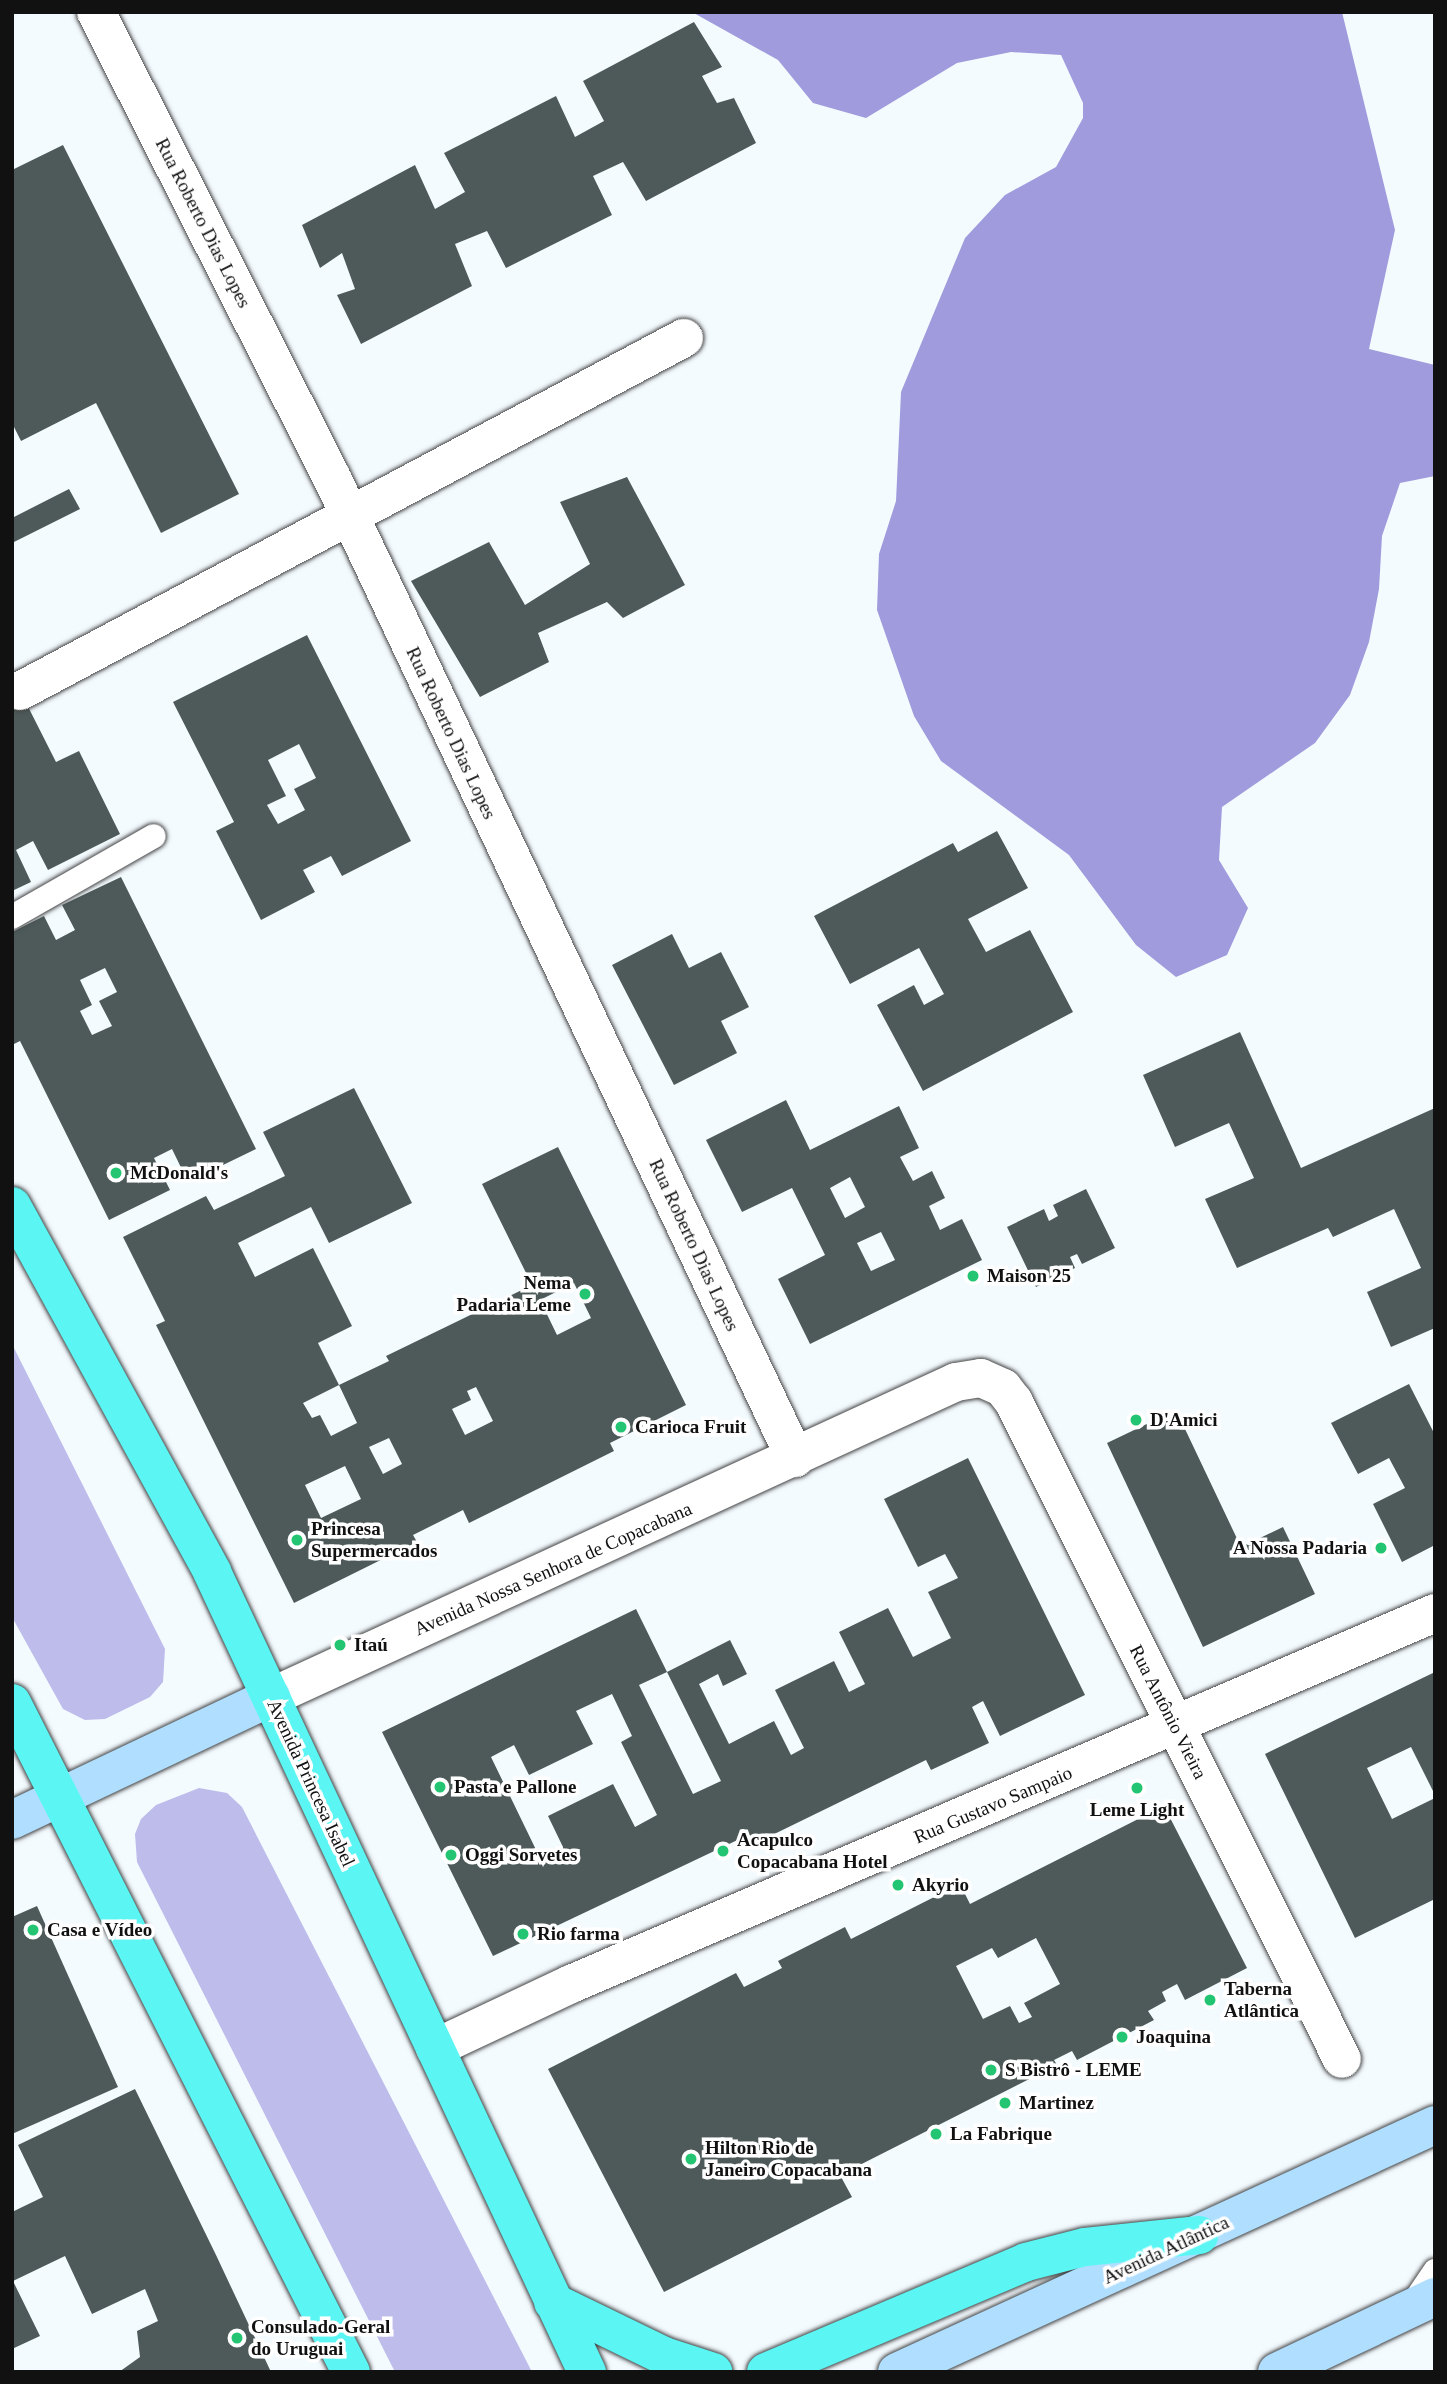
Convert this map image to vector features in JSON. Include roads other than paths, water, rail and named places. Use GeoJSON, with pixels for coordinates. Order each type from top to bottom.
{"type":"FeatureCollection","features":[{"type":"Feature","properties":{"kind":"highway","name":"Avenida Princesa Isabel"},"geometry":{"type":"LineString","coordinates":[[12,1206],[212,1572],[587,2372]]}},
{"type":"Feature","properties":{"kind":"highway"},"geometry":{"type":"LineString","coordinates":[[12,1703],[351,2372]]}},
{"type":"Feature","properties":{"kind":"highway"},"geometry":{"type":"LineString","coordinates":[[766,2372],[1026,2262],[1085,2247],[1199,2235]]}},
{"type":"Feature","properties":{"kind":"highway"},"geometry":{"type":"LineString","coordinates":[[552,2302],[664,2356],[713,2372]]}},
{"type":"Feature","properties":{"kind":"street","name":"Rua Roberto Dias Lopes"},"geometry":{"type":"LineString","coordinates":[[96,12],[348,518],[795,1458]]}},
{"type":"Feature","properties":{"kind":"street"},"geometry":{"type":"LineString","coordinates":[[20,691],[684,338]]}},
{"type":"Feature","properties":{"kind":"street","name":"Avenida Nossa Senhora de Copacabana"},"geometry":{"type":"LineString","coordinates":[[12,1819],[956,1382],[981,1378]]}},
{"type":"Feature","properties":{"kind":"street","name":"Rua Antônio Vieira"},"geometry":{"type":"LineString","coordinates":[[981,1378],[1003,1388],[1014,1402],[1342,2059]]}},
{"type":"Feature","properties":{"kind":"street","name":"Rua Gustavo Sampaio"},"geometry":{"type":"LineString","coordinates":[[435,2048],[571,1984],[1176,1728],[1435,1613]]}},
{"type":"Feature","properties":{"kind":"street","name":"Avenida Atlântica"},"geometry":{"type":"LineString","coordinates":[[897,2372],[1435,2125]]}},
{"type":"Feature","properties":{"kind":"street"},"geometry":{"type":"LineString","coordinates":[[1277,2372],[1422,2303]]}},
{"type":"Feature","properties":{"kind":"lane"},"geometry":{"type":"LineString","coordinates":[[12,917],[154,836]]}},
{"type":"Feature","properties":{"kind":"lane"},"geometry":{"type":"LineString","coordinates":[[1422,2303],[1435,2271]]}},
{"type":"Feature","properties":{"kind":"place","name":"McDonald's"},"geometry":{"type":"Point","coordinates":[116,1173]}},
{"type":"Feature","properties":{"kind":"place","name":"Maison 25"},"geometry":{"type":"Point","coordinates":[973,1276]}},
{"type":"Feature","properties":{"kind":"place","name":"Nema Padaria Leme"},"geometry":{"type":"Point","coordinates":[585,1294]}},
{"type":"Feature","properties":{"kind":"place","name":"D'Amici"},"geometry":{"type":"Point","coordinates":[1136,1420]}},
{"type":"Feature","properties":{"kind":"place","name":"Carioca Fruit"},"geometry":{"type":"Point","coordinates":[621,1427]}},
{"type":"Feature","properties":{"kind":"place","name":"Princesa Supermercados"},"geometry":{"type":"Point","coordinates":[297,1540]}},
{"type":"Feature","properties":{"kind":"place","name":"A Nossa Padaria"},"geometry":{"type":"Point","coordinates":[1381,1548]}},
{"type":"Feature","properties":{"kind":"place","name":"Itaú"},"geometry":{"type":"Point","coordinates":[340,1645]}},
{"type":"Feature","properties":{"kind":"place","name":"Pasta e Pallone"},"geometry":{"type":"Point","coordinates":[440,1787]}},
{"type":"Feature","properties":{"kind":"place","name":"Leme Light"},"geometry":{"type":"Point","coordinates":[1137,1788]}},
{"type":"Feature","properties":{"kind":"place","name":"Acapulco Copacabana Hotel"},"geometry":{"type":"Point","coordinates":[723,1851]}},
{"type":"Feature","properties":{"kind":"place","name":"Oggi Sorvetes"},"geometry":{"type":"Point","coordinates":[451,1855]}},
{"type":"Feature","properties":{"kind":"place","name":"Akyrio"},"geometry":{"type":"Point","coordinates":[898,1885]}},
{"type":"Feature","properties":{"kind":"place","name":"Casa e Vídeo"},"geometry":{"type":"Point","coordinates":[33,1930]}},
{"type":"Feature","properties":{"kind":"place","name":"Rio farma"},"geometry":{"type":"Point","coordinates":[523,1934]}},
{"type":"Feature","properties":{"kind":"place","name":"Taberna Atlântica"},"geometry":{"type":"Point","coordinates":[1210,2000]}},
{"type":"Feature","properties":{"kind":"place","name":"Joaquina"},"geometry":{"type":"Point","coordinates":[1122,2037]}},
{"type":"Feature","properties":{"kind":"place","name":"S Bistrô - LEME"},"geometry":{"type":"Point","coordinates":[991,2070]}},
{"type":"Feature","properties":{"kind":"place","name":"Martinez"},"geometry":{"type":"Point","coordinates":[1005,2103]}},
{"type":"Feature","properties":{"kind":"place","name":"La Fabrique"},"geometry":{"type":"Point","coordinates":[936,2134]}},
{"type":"Feature","properties":{"kind":"place","name":"Hilton Rio de Janeiro Copacabana"},"geometry":{"type":"Point","coordinates":[691,2159]}},
{"type":"Feature","properties":{"kind":"place","name":"Consulado-Geral do Uruguai"},"geometry":{"type":"Point","coordinates":[237,2338]}}]}
